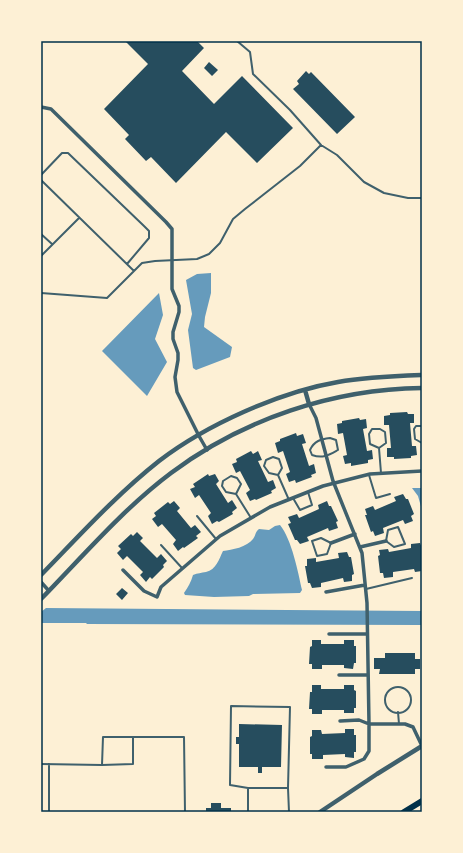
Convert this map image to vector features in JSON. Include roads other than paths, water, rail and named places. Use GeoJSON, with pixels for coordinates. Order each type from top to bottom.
{"type":"FeatureCollection","features":[{"type":"Feature","properties":{"kind":"highway"},"geometry":{"type":"LineString","coordinates":[[404,812],[422,801]]}},
{"type":"Feature","properties":{"kind":"street"},"geometry":{"type":"LineString","coordinates":[[41,107],[51,109],[172,229],[172,289],[179,306],[179,312],[173,332],[173,339],[178,353],[175,377],[177,392],[207,450]]}},
{"type":"Feature","properties":{"kind":"street"},"geometry":{"type":"LineString","coordinates":[[41,575],[107,506],[160,460],[219,424],[257,406],[304,390],[337,382],[388,376],[422,375]]}},
{"type":"Feature","properties":{"kind":"street"},"geometry":{"type":"LineString","coordinates":[[41,599],[139,499],[172,473],[230,437],[269,419],[309,404],[348,394],[400,388],[422,388]]}},
{"type":"Feature","properties":{"kind":"street"},"geometry":{"type":"LineString","coordinates":[[304,390],[316,418],[335,484],[362,553],[366,587],[368,634],[368,751],[364,759],[346,767],[326,767]]}},
{"type":"Feature","properties":{"kind":"street"},"geometry":{"type":"LineString","coordinates":[[123,570],[144,591],[157,597],[161,588],[216,539],[270,507],[323,486],[368,475],[422,471]]}},
{"type":"Feature","properties":{"kind":"street"},"geometry":{"type":"LineString","coordinates":[[331,543],[355,534]]}},
{"type":"Feature","properties":{"kind":"street"},"geometry":{"type":"LineString","coordinates":[[360,547],[386,541]]}},
{"type":"Feature","properties":{"kind":"street"},"geometry":{"type":"LineString","coordinates":[[41,582],[49,591]]}},
{"type":"Feature","properties":{"kind":"street"},"geometry":{"type":"LineString","coordinates":[[326,592],[366,587]]}},
{"type":"Feature","properties":{"kind":"street"},"geometry":{"type":"LineString","coordinates":[[329,634],[368,634]]}},
{"type":"Feature","properties":{"kind":"street"},"geometry":{"type":"LineString","coordinates":[[339,675],[368,676]]}},
{"type":"Feature","properties":{"kind":"street"},"geometry":{"type":"LineString","coordinates":[[320,812],[422,746],[413,727],[405,724],[369,724],[359,720],[340,721]]}},
{"type":"Feature","properties":{"kind":"lane"},"geometry":{"type":"LineString","coordinates":[[238,41],[250,52],[253,74],[290,110],[321,145],[337,155],[364,182],[384,193],[408,198],[422,198]]}},
{"type":"Feature","properties":{"kind":"lane"},"geometry":{"type":"LineString","coordinates":[[41,293],[107,298],[142,264],[155,261],[197,259],[209,254],[220,243],[233,219],[300,166],[321,145]]}},
{"type":"Feature","properties":{"kind":"lane"},"geometry":{"type":"LineString","coordinates":[[41,175],[62,153],[68,153],[149,231],[149,238],[127,264]]}},
{"type":"Feature","properties":{"kind":"lane"},"geometry":{"type":"LineString","coordinates":[[41,180],[134,271]]}},
{"type":"Feature","properties":{"kind":"lane"},"geometry":{"type":"LineString","coordinates":[[41,256],[79,218]]}},
{"type":"Feature","properties":{"kind":"lane"},"geometry":{"type":"LineString","coordinates":[[41,234],[52,244]]}},
{"type":"Feature","properties":{"kind":"lane"},"geometry":{"type":"LineString","coordinates":[[422,426],[416,426],[414,429],[415,439],[422,443]]}},
{"type":"Feature","properties":{"kind":"lane"},"geometry":{"type":"LineString","coordinates":[[380,429],[384,432],[386,443],[379,448],[370,444],[368,434],[372,430],[380,429]]}},
{"type":"Feature","properties":{"kind":"lane"},"geometry":{"type":"LineString","coordinates":[[330,438],[336,440],[338,450],[326,457],[312,455],[310,450],[312,446],[321,439],[330,438]]}},
{"type":"Feature","properties":{"kind":"lane"},"geometry":{"type":"LineString","coordinates":[[379,448],[381,474]]}},
{"type":"Feature","properties":{"kind":"lane"},"geometry":{"type":"LineString","coordinates":[[273,457],[279,459],[282,468],[278,475],[268,473],[264,466],[266,460],[273,457]]}},
{"type":"Feature","properties":{"kind":"lane"},"geometry":{"type":"LineString","coordinates":[[278,475],[291,499],[300,510],[312,505],[308,492]]}},
{"type":"Feature","properties":{"kind":"lane"},"geometry":{"type":"LineString","coordinates":[[368,475],[376,498],[390,494]]}},
{"type":"Feature","properties":{"kind":"lane"},"geometry":{"type":"LineString","coordinates":[[236,494],[241,484],[237,478],[231,476],[223,481],[222,486],[226,492],[236,494],[251,518]]}},
{"type":"Feature","properties":{"kind":"lane"},"geometry":{"type":"LineString","coordinates":[[197,516],[216,539]]}},
{"type":"Feature","properties":{"kind":"lane"},"geometry":{"type":"LineString","coordinates":[[398,527],[404,544],[394,547],[386,541],[388,530],[398,527]]}},
{"type":"Feature","properties":{"kind":"lane"},"geometry":{"type":"LineString","coordinates":[[321,538],[331,543],[327,554],[317,556],[312,541],[321,538]]}},
{"type":"Feature","properties":{"kind":"lane"},"geometry":{"type":"LineString","coordinates":[[161,545],[182,568]]}},
{"type":"Feature","properties":{"kind":"lane"},"geometry":{"type":"LineString","coordinates":[[366,587],[412,578]]}},
{"type":"Feature","properties":{"kind":"lane"},"geometry":{"type":"LineString","coordinates":[[396,687],[400,687],[408,691],[411,698],[409,706],[406,710],[398,712],[391,710],[386,703],[386,699],[389,691],[396,687]]}},
{"type":"Feature","properties":{"kind":"lane"},"geometry":{"type":"LineString","coordinates":[[288,788],[248,788],[230,785],[231,706],[290,707],[288,788],[289,812]]}},
{"type":"Feature","properties":{"kind":"lane"},"geometry":{"type":"LineString","coordinates":[[398,712],[399,724]]}},
{"type":"Feature","properties":{"kind":"lane"},"geometry":{"type":"LineString","coordinates":[[102,765],[103,737],[184,737],[185,812]]}},
{"type":"Feature","properties":{"kind":"lane"},"geometry":{"type":"LineString","coordinates":[[41,764],[133,764],[133,737]]}},
{"type":"Feature","properties":{"kind":"lane"},"geometry":{"type":"LineString","coordinates":[[49,764],[49,812]]}},
{"type":"Feature","properties":{"kind":"lane"},"geometry":{"type":"LineString","coordinates":[[248,788],[248,812]]}},
{"type":"Feature","properties":{"kind":"water"},"geometry":{"type":"Polygon","coordinates":[[[211,273],[211,293],[204,327],[232,347],[230,357],[196,370],[193,368],[188,330],[192,314],[186,280],[197,274],[211,273]]]}},
{"type":"Feature","properties":{"kind":"water"},"geometry":{"type":"Polygon","coordinates":[[[159,293],[163,315],[155,339],[167,362],[147,396],[102,351],[159,293]]]}},
{"type":"Feature","properties":{"kind":"water"},"geometry":{"type":"Polygon","coordinates":[[[412,488],[422,488],[422,510],[418,496],[412,488]]]}},
{"type":"Feature","properties":{"kind":"water"},"geometry":{"type":"Polygon","coordinates":[[[280,525],[288,539],[294,556],[302,590],[300,593],[214,597],[185,595],[184,593],[193,575],[212,569],[217,564],[223,551],[235,549],[247,544],[253,539],[259,529],[269,530],[280,525]]]}},
{"type":"Feature","properties":{"kind":"water"},"geometry":{"type":"Polygon","coordinates":[[[46,608],[422,611],[422,625],[41,623],[41,612],[46,608]]]}}]}
